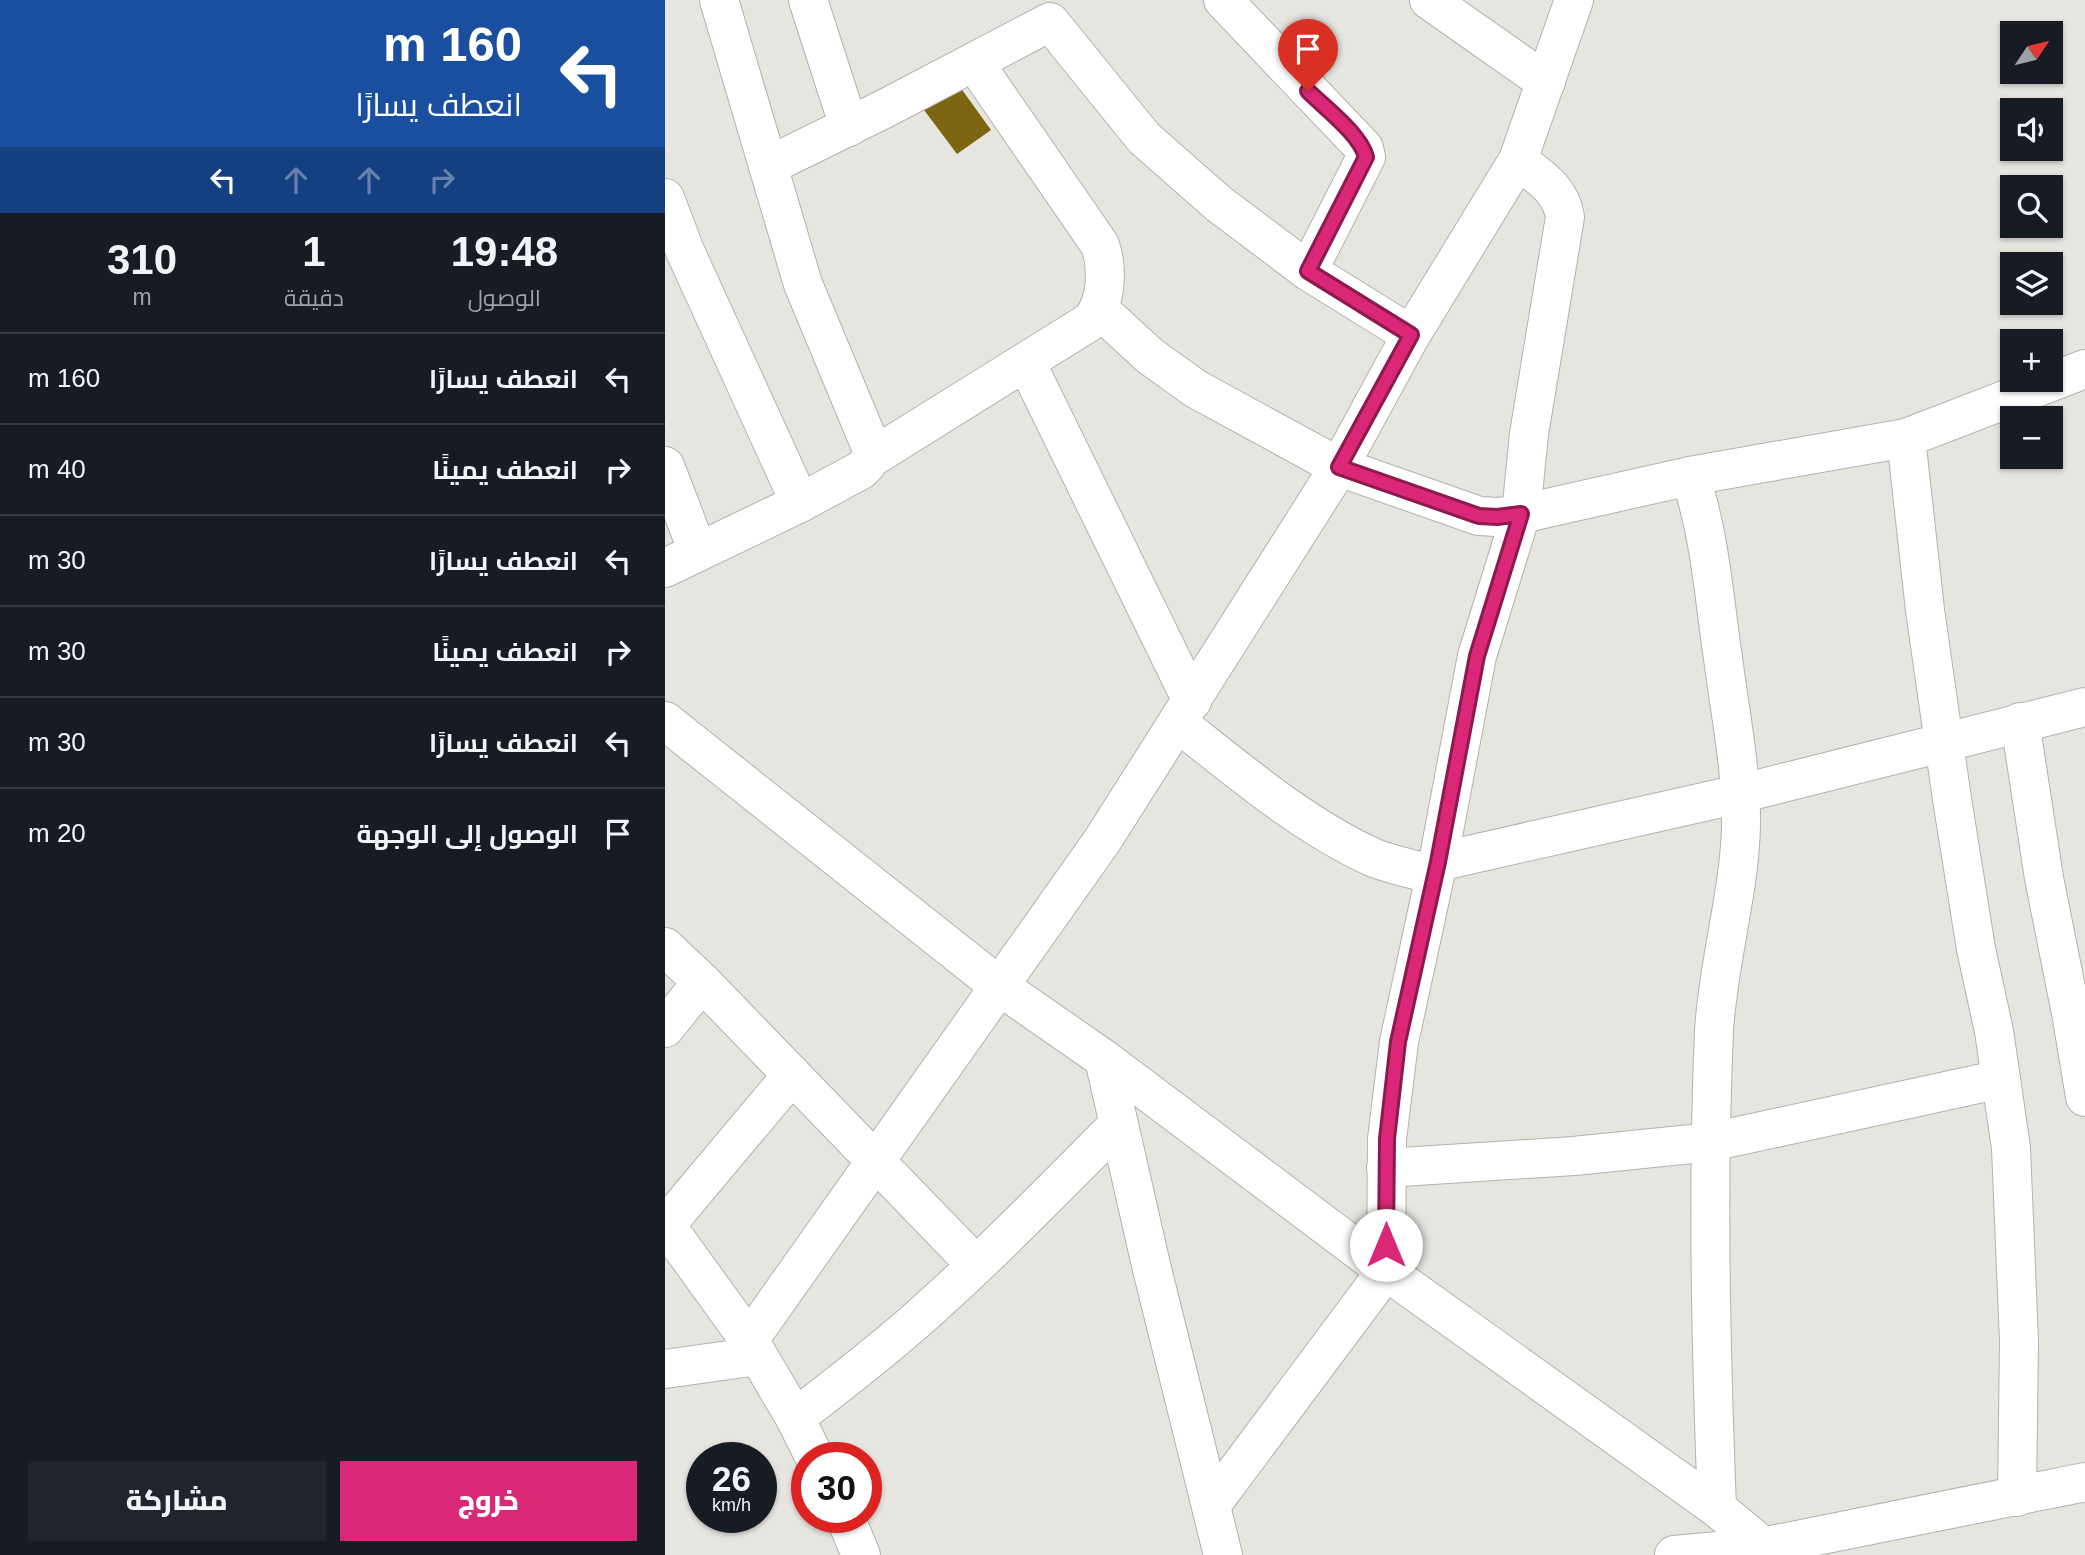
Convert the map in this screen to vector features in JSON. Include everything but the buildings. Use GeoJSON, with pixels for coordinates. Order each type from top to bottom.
{"type":"FeatureCollection","features":[{"type":"Feature","properties":{"kind":"street"},"geometry":{"type":"LineString","coordinates":[[719,0],[803,284],[871,444],[871,458]]}},
{"type":"Feature","properties":{"kind":"street"},"geometry":{"type":"LineString","coordinates":[[808,0],[849,127]]}},
{"type":"Feature","properties":{"kind":"street"},"geometry":{"type":"LineString","coordinates":[[1223,0],[1364,148],[1366,157],[1308,271]]}},
{"type":"Feature","properties":{"kind":"street"},"geometry":{"type":"LineString","coordinates":[[1429,0],[1546,82]]}},
{"type":"Feature","properties":{"kind":"street"},"geometry":{"type":"LineString","coordinates":[[665,1369],[753,1348],[876,1160],[1103,841],[1339,467],[1411,335],[1518,160],[1574,0]]}},
{"type":"Feature","properties":{"kind":"street"},"geometry":{"type":"LineString","coordinates":[[768,166],[974,62],[1062,11],[1144,138],[1219,204],[1308,271],[1411,335]]}},
{"type":"Feature","properties":{"kind":"street"},"geometry":{"type":"LineString","coordinates":[[665,466],[682,560],[861,470],[871,458],[1091,321],[1100,310],[1105,270],[1100,244],[974,62]]}},
{"type":"Feature","properties":{"kind":"street"},"geometry":{"type":"LineString","coordinates":[[1212,1504],[1387,1271],[1387,1139],[1398,1042],[1436,868],[1477,656],[1521,514],[1529,434],[1565,217],[1554,189],[1518,160]]}},
{"type":"Feature","properties":{"kind":"street"},"geometry":{"type":"LineString","coordinates":[[665,198],[685,251],[800,503]]}},
{"type":"Feature","properties":{"kind":"street"},"geometry":{"type":"LineString","coordinates":[[1100,310],[1150,356],[1196,389],[1339,467],[1479,516],[1521,514],[1690,476],[1906,438],[2085,369]]}},
{"type":"Feature","properties":{"kind":"street"},"geometry":{"type":"LineString","coordinates":[[1026,362],[1185,712],[1272,795],[1345,843],[1375,858],[1436,868],[2085,707]]}},
{"type":"Feature","properties":{"kind":"street"},"geometry":{"type":"LineString","coordinates":[[1906,438],[1925,611],[1944,742],[1976,948],[1994,1031],[2011,1148],[2019,1340],[2017,1497]]}},
{"type":"Feature","properties":{"kind":"street"},"geometry":{"type":"LineString","coordinates":[[1690,476],[1706,540],[1737,764],[1741,827],[1716,1009],[1711,1142],[1710,1334],[1717,1508]]}},
{"type":"Feature","properties":{"kind":"street"},"geometry":{"type":"LineString","coordinates":[[665,721],[999,986],[1104,1059],[1387,1271],[1717,1508],[1767,1551]]}},
{"type":"Feature","properties":{"kind":"street"},"geometry":{"type":"LineString","coordinates":[[2020,722],[2043,878],[2085,1097]]}},
{"type":"Feature","properties":{"kind":"street"},"geometry":{"type":"LineString","coordinates":[[665,947],[977,1265]]}},
{"type":"Feature","properties":{"kind":"street"},"geometry":{"type":"LineString","coordinates":[[665,1028],[702,982]]}},
{"type":"Feature","properties":{"kind":"street"},"geometry":{"type":"LineString","coordinates":[[1104,1059],[1151,1265],[1223,1555]]}},
{"type":"Feature","properties":{"kind":"street"},"geometry":{"type":"LineString","coordinates":[[792,1075],[669,1234],[753,1348],[807,1442]]}},
{"type":"Feature","properties":{"kind":"street"},"geometry":{"type":"LineString","coordinates":[[1386,1168],[1574,1156],[1711,1142],[2001,1079]]}},
{"type":"Feature","properties":{"kind":"street"},"geometry":{"type":"LineString","coordinates":[[795,1418],[863,1366],[977,1265],[1118,1125]]}},
{"type":"Feature","properties":{"kind":"street"},"geometry":{"type":"LineString","coordinates":[[1674,1555],[1767,1551],[2085,1482]]}},
{"type":"Feature","properties":{"kind":"street"},"geometry":{"type":"LineString","coordinates":[[852,1533],[861,1555]]}},
{"type":"Feature","properties":{"kind":"route"},"geometry":{"type":"LineString","coordinates":[[1308,91],[1356,138],[1364,148],[1366,157],[1308,271],[1411,335],[1339,467],[1479,516],[1521,514],[1477,656],[1438,862],[1398,1042],[1387,1139],[1386,1245]]}}]}
